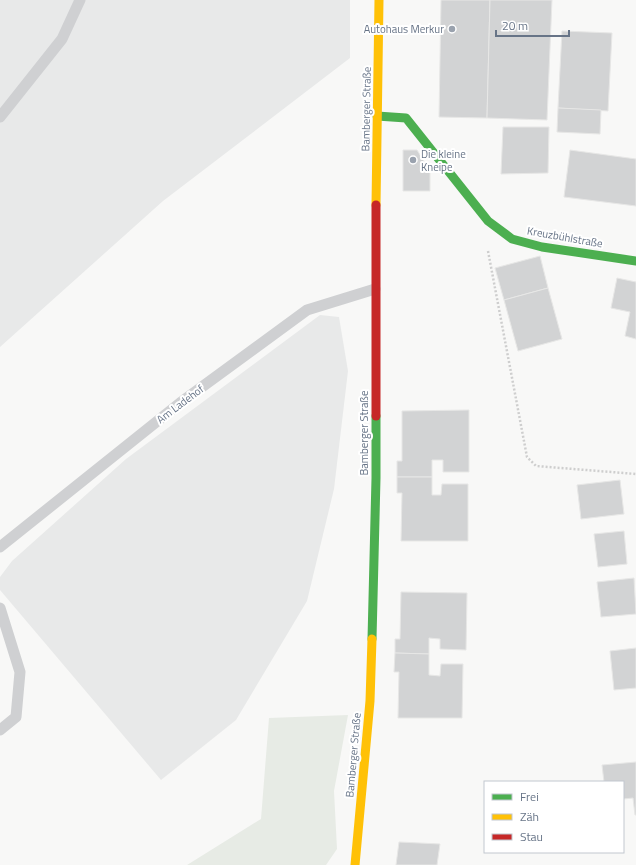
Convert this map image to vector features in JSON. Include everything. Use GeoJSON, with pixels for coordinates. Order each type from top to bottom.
{"type":"FeatureCollection","features":[{"type":"Feature","properties":{"kind":"street","name":"Bamberger Straße"},"geometry":{"type":"LineString","coordinates":[[355,865],[371,693],[376,478],[375,289],[379,0]]}},
{"type":"Feature","properties":{"kind":"street","name":"Kreuzbühlstraße"},"geometry":{"type":"LineString","coordinates":[[378,116],[406,118],[488,221],[512,238],[542,247],[636,261]]}},
{"type":"Feature","properties":{"kind":"lane"},"geometry":{"type":"LineString","coordinates":[[0,117],[62,39],[80,0]]}},
{"type":"Feature","properties":{"kind":"lane","name":"Am Ladehof"},"geometry":{"type":"LineString","coordinates":[[0,547],[180,403],[307,310],[375,289]]}},
{"type":"Feature","properties":{"kind":"lane"},"geometry":{"type":"LineString","coordinates":[[0,608],[20,672],[16,717],[0,730]]}},
{"type":"Feature","properties":{"kind":"path"},"geometry":{"type":"LineString","coordinates":[[488,221],[487,248],[527,457],[536,466],[636,474]]}},
{"type":"Feature","properties":{"kind":"shaded area"},"geometry":{"type":"Polygon","coordinates":[[[0,0],[350,0],[350,58],[163,201],[0,347],[0,0]]]}},
{"type":"Feature","properties":{"kind":"shaded area"},"geometry":{"type":"Polygon","coordinates":[[[320,315],[339,317],[348,371],[334,489],[307,601],[236,720],[161,780],[0,590],[0,577],[12,561],[126,459],[320,315]]]}},
{"type":"Feature","properties":{"kind":"shaded area"},"geometry":{"type":"Polygon","coordinates":[[[348,715],[334,791],[337,849],[326,865],[187,865],[261,819],[269,718],[348,715]]]}},
{"type":"Feature","properties":{"kind":"building"},"geometry":{"type":"Polygon","coordinates":[[[441,0],[490,0],[487,118],[439,117],[441,0]]]}},
{"type":"Feature","properties":{"kind":"building"},"geometry":{"type":"Polygon","coordinates":[[[490,0],[552,0],[547,120],[487,118],[490,0]]]}},
{"type":"Feature","properties":{"kind":"building"},"geometry":{"type":"Polygon","coordinates":[[[562,31],[612,33],[608,111],[558,108],[562,31]]]}},
{"type":"Feature","properties":{"kind":"building"},"geometry":{"type":"Polygon","coordinates":[[[558,108],[601,110],[600,134],[557,132],[558,108]]]}},
{"type":"Feature","properties":{"kind":"building"},"geometry":{"type":"Polygon","coordinates":[[[503,127],[549,127],[548,173],[501,174],[503,127]]]}},
{"type":"Feature","properties":{"kind":"building","name":"Die kleine Kneipe"},"geometry":{"type":"Polygon","coordinates":[[[403,150],[417,150],[430,171],[430,191],[403,191],[403,150]]]}},
{"type":"Feature","properties":{"kind":"building"},"geometry":{"type":"Polygon","coordinates":[[[570,150],[636,159],[636,206],[564,197],[570,150]]]}},
{"type":"Feature","properties":{"kind":"building"},"geometry":{"type":"Polygon","coordinates":[[[540,256],[548,288],[504,300],[495,268],[540,256]]]}},
{"type":"Feature","properties":{"kind":"building"},"geometry":{"type":"Polygon","coordinates":[[[617,278],[636,282],[636,339],[625,336],[630,312],[611,308],[617,278]]]}},
{"type":"Feature","properties":{"kind":"building"},"geometry":{"type":"Polygon","coordinates":[[[548,288],[562,339],[518,351],[504,300],[548,288]]]}},
{"type":"Feature","properties":{"kind":"building"},"geometry":{"type":"Polygon","coordinates":[[[469,410],[469,472],[443,472],[443,460],[432,460],[432,477],[397,477],[397,461],[402,461],[402,411],[469,410]]]}},
{"type":"Feature","properties":{"kind":"building"},"geometry":{"type":"Polygon","coordinates":[[[397,477],[432,477],[432,495],[441,495],[442,484],[468,484],[468,541],[401,541],[402,493],[397,493],[397,477]]]}},
{"type":"Feature","properties":{"kind":"building"},"geometry":{"type":"Polygon","coordinates":[[[620,480],[624,514],[581,519],[577,485],[620,480]]]}},
{"type":"Feature","properties":{"kind":"building"},"geometry":{"type":"Polygon","coordinates":[[[624,531],[627,564],[598,567],[594,534],[624,531]]]}},
{"type":"Feature","properties":{"kind":"building"},"geometry":{"type":"Polygon","coordinates":[[[634,578],[636,614],[601,617],[597,582],[634,578]]]}},
{"type":"Feature","properties":{"kind":"building"},"geometry":{"type":"Polygon","coordinates":[[[401,592],[467,593],[466,650],[440,649],[440,639],[429,638],[429,654],[395,653],[395,639],[400,639],[401,592]]]}},
{"type":"Feature","properties":{"kind":"building"},"geometry":{"type":"Polygon","coordinates":[[[636,648],[636,688],[614,690],[610,651],[636,648]]]}},
{"type":"Feature","properties":{"kind":"building"},"geometry":{"type":"Polygon","coordinates":[[[395,653],[429,654],[429,675],[440,676],[441,664],[463,664],[462,718],[398,718],[399,672],[394,672],[395,653]]]}},
{"type":"Feature","properties":{"kind":"building"},"geometry":{"type":"Polygon","coordinates":[[[636,762],[636,815],[633,798],[624,799],[624,781],[604,781],[602,765],[636,762]]]}},
{"type":"Feature","properties":{"kind":"building"},"geometry":{"type":"Polygon","coordinates":[[[399,842],[440,844],[437,865],[396,865],[399,842]]]}},
{"type":"Feature","properties":{"kind":"traffic: fast"},"geometry":{"type":"LineString","coordinates":[[377,116],[406,118],[488,221],[512,239],[542,247],[636,261]]}},
{"type":"Feature","properties":{"kind":"traffic: fast"},"geometry":{"type":"LineString","coordinates":[[372,639],[376,416]]}},
{"type":"Feature","properties":{"kind":"traffic: slow"},"geometry":{"type":"LineString","coordinates":[[376,205],[379,0]]}},
{"type":"Feature","properties":{"kind":"traffic: slow"},"geometry":{"type":"LineString","coordinates":[[355,865],[370,701],[372,639]]}},
{"type":"Feature","properties":{"kind":"traffic: jam"},"geometry":{"type":"LineString","coordinates":[[376,205],[376,416]]}},
{"type":"Feature","properties":{"kind":"place","name":"Autohaus Merkur"},"geometry":{"type":"Point","coordinates":[452,29]}},
{"type":"Feature","properties":{"kind":"place","name":"Die kleine Kneipe"},"geometry":{"type":"Point","coordinates":[413,160]}}]}
